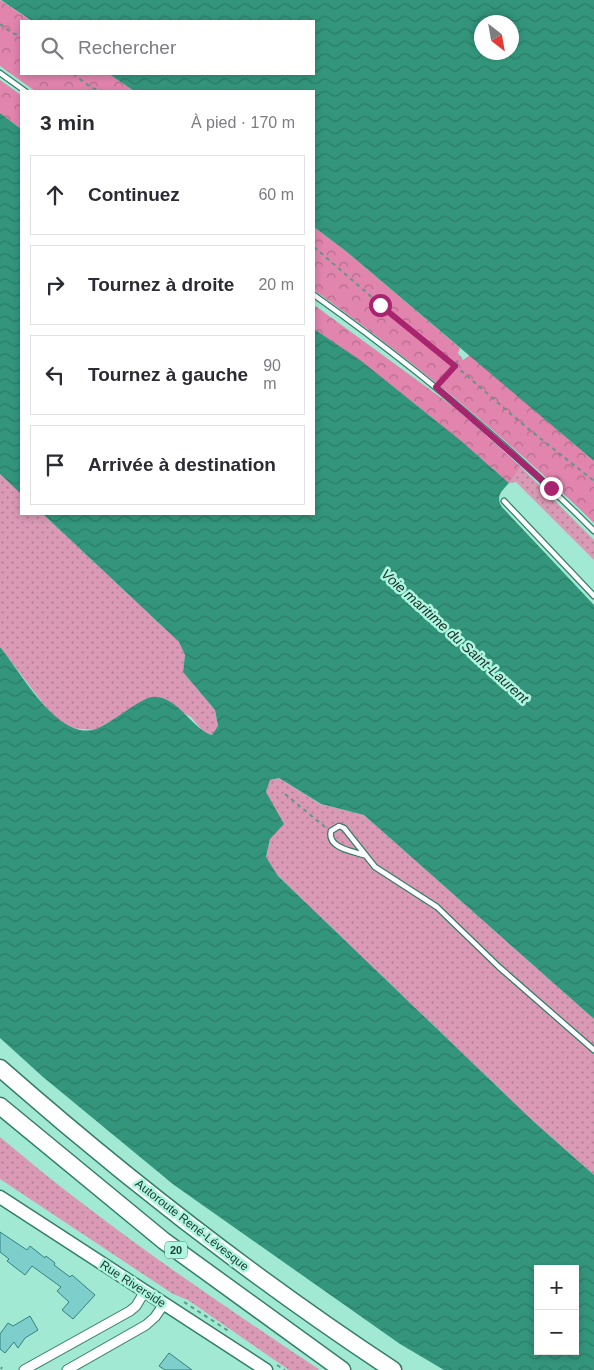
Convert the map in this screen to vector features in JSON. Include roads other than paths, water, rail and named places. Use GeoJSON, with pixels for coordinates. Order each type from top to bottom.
{"type":"FeatureCollection","features":[{"type":"Feature","properties":{"kind":"highway","name":"Autoroute René-Lévesque"},"geometry":{"type":"LineString","coordinates":[[0,1068],[73,1131],[205,1235],[311,1314],[393,1370]]}},
{"type":"Feature","properties":{"kind":"highway","name":"20"},"geometry":{"type":"LineString","coordinates":[[0,1106],[164,1241],[342,1370]]}},
{"type":"Feature","properties":{"kind":"street","name":"Rue Riverside"},"geometry":{"type":"LineString","coordinates":[[0,1197],[266,1370]]}},
{"type":"Feature","properties":{"kind":"street"},"geometry":{"type":"LineString","coordinates":[[24,1370],[130,1311],[136,1306],[145,1291]]}},
{"type":"Feature","properties":{"kind":"street"},"geometry":{"type":"LineString","coordinates":[[66,1370],[146,1325],[155,1317],[164,1304]]}},
{"type":"Feature","properties":{"kind":"lane"},"geometry":{"type":"LineString","coordinates":[[0,73],[24,90]]}},
{"type":"Feature","properties":{"kind":"lane"},"geometry":{"type":"LineString","coordinates":[[315,296],[350,320],[436,387],[538,476],[594,531]]}},
{"type":"Feature","properties":{"kind":"lane"},"geometry":{"type":"LineString","coordinates":[[504,501],[594,596]]}},
{"type":"Feature","properties":{"kind":"lane"},"geometry":{"type":"LineString","coordinates":[[364,855],[334,844],[331,840],[331,831],[339,826],[344,828],[364,855],[381,871],[437,907],[499,967],[594,1050]]}},
{"type":"Feature","properties":{"kind":"water"},"geometry":{"type":"Polygon","coordinates":[[[1,0],[594,0],[594,461],[347,252],[315,228],[315,90],[133,90],[110,75],[315,75],[315,20],[31,20],[1,0]]]}},
{"type":"Feature","properties":{"kind":"water"},"geometry":{"type":"Polygon","coordinates":[[[0,113],[20,128],[20,493],[0,474],[0,113]]]}},
{"type":"Feature","properties":{"kind":"water","name":"Voie maritime du Saint-Laurent"},"geometry":{"type":"Polygon","coordinates":[[[315,330],[360,360],[460,440],[509,483],[499,497],[502,507],[594,605],[594,1019],[364,815],[321,804],[279,778],[270,780],[266,792],[284,824],[270,839],[266,857],[278,876],[533,1121],[594,1175],[594,1370],[444,1370],[400,1344],[174,1185],[43,1077],[0,1038],[0,647],[42,702],[54,715],[68,725],[82,730],[96,729],[147,698],[160,697],[176,706],[198,727],[212,735],[218,726],[215,710],[183,672],[185,655],[179,642],[44,515],[315,515],[315,330]]]}}]}
